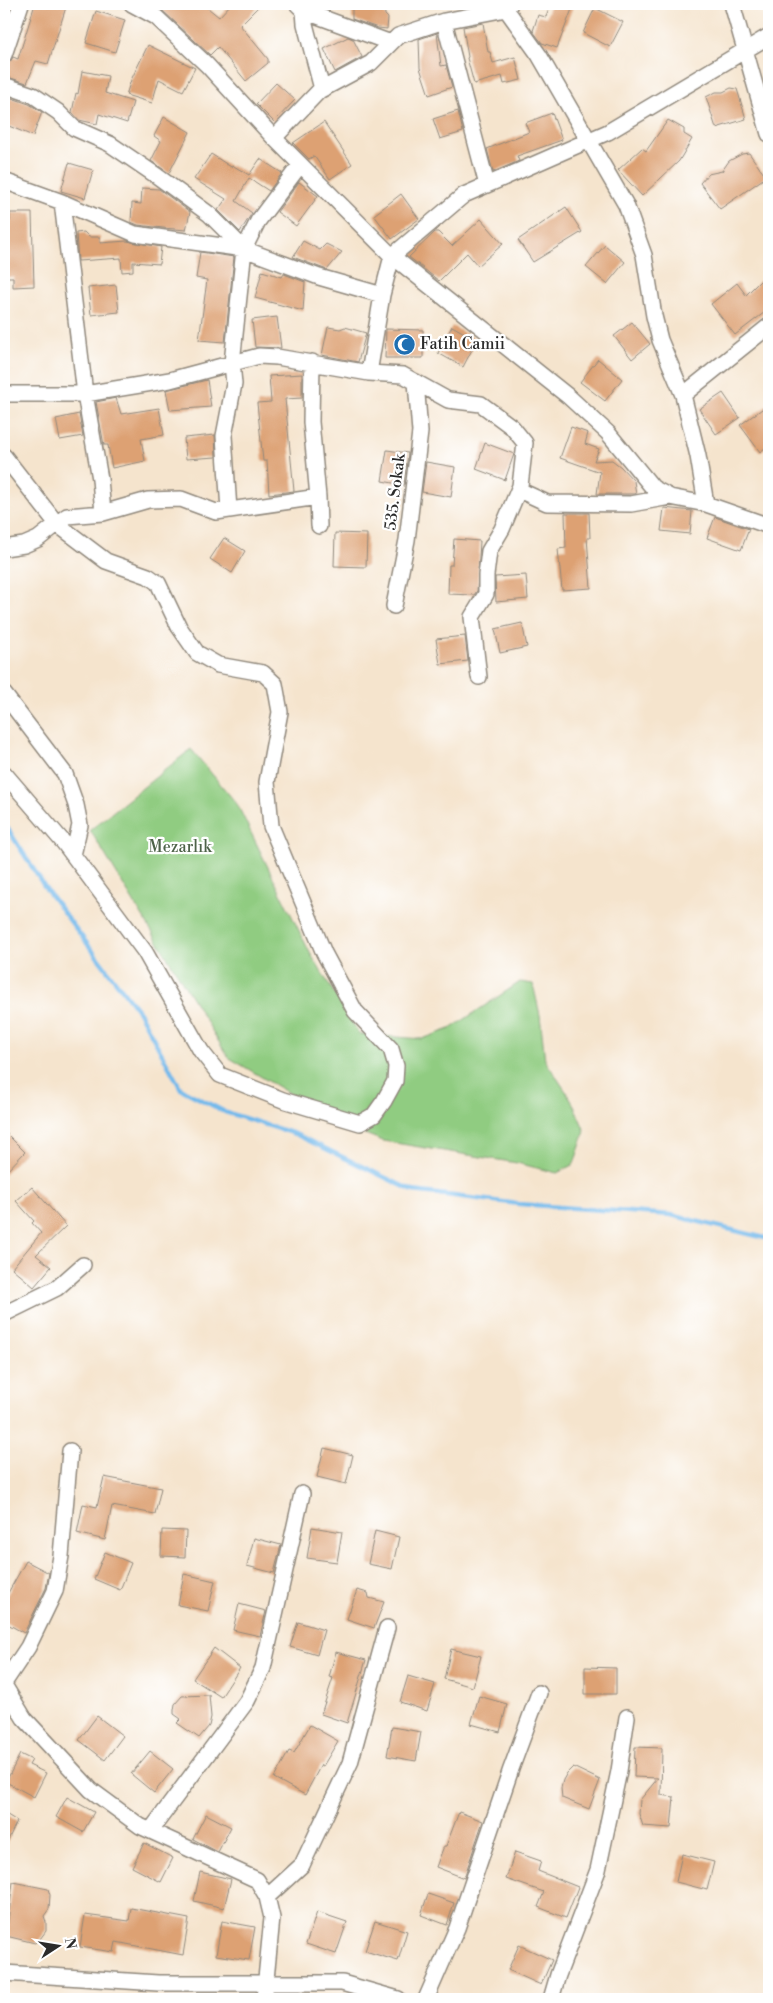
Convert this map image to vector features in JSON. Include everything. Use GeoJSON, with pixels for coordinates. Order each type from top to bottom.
{"type":"FeatureCollection","features":[{"type":"Feature","properties":{"kind":"street"},"geometry":{"type":"LineString","coordinates":[[4,55],[21,4]]}},
{"type":"Feature","properties":{"kind":"street"},"geometry":{"type":"LineString","coordinates":[[132,4],[156,17],[207,66],[274,138],[392,256],[569,397],[608,433],[653,488],[670,497],[706,504],[769,526]]}},
{"type":"Feature","properties":{"kind":"street"},"geometry":{"type":"LineString","coordinates":[[732,4],[769,134]]}},
{"type":"Feature","properties":{"kind":"street"},"geometry":{"type":"LineString","coordinates":[[274,138],[322,89],[371,63],[398,36],[444,21],[508,6],[539,55],[626,205],[644,255],[660,340],[683,396],[698,456],[706,504]]}},
{"type":"Feature","properties":{"kind":"street"},"geometry":{"type":"LineString","coordinates":[[300,7],[322,89]]}},
{"type":"Feature","properties":{"kind":"street"},"geometry":{"type":"LineString","coordinates":[[300,7],[391,43]]}},
{"type":"Feature","properties":{"kind":"street"},"geometry":{"type":"LineString","coordinates":[[444,21],[488,185]]}},
{"type":"Feature","properties":{"kind":"street"},"geometry":{"type":"LineString","coordinates":[[369,373],[382,295],[392,256],[464,196],[608,132],[769,36]]}},
{"type":"Feature","properties":{"kind":"street"},"geometry":{"type":"LineString","coordinates":[[4,85],[33,95],[58,112],[74,128],[110,144],[157,176],[209,214],[244,249]]}},
{"type":"Feature","properties":{"kind":"street"},"geometry":{"type":"LineString","coordinates":[[229,510],[224,436],[234,384],[232,364],[244,249],[258,221],[300,164]]}},
{"type":"Feature","properties":{"kind":"street"},"geometry":{"type":"LineString","coordinates":[[4,181],[62,202],[135,234],[244,249],[319,277],[382,295]]}},
{"type":"Feature","properties":{"kind":"street"},"geometry":{"type":"LineString","coordinates":[[62,202],[85,394],[100,479],[103,513]]}},
{"type":"Feature","properties":{"kind":"street"},"geometry":{"type":"LineString","coordinates":[[683,396],[769,326]]}},
{"type":"Feature","properties":{"kind":"street"},"geometry":{"type":"LineString","coordinates":[[4,394],[85,394],[170,380],[259,356],[312,362],[369,373],[403,375],[448,400],[481,404],[512,427],[525,443],[519,490],[502,529],[489,551],[486,594],[472,616],[479,678]]}},
{"type":"Feature","properties":{"kind":"street"},"geometry":{"type":"LineString","coordinates":[[312,362],[311,422],[319,526]]}},
{"type":"Feature","properties":{"kind":"street","name":"535. Sokak"},"geometry":{"type":"LineString","coordinates":[[394,606],[407,540],[420,432],[416,382]]}},
{"type":"Feature","properties":{"kind":"street"},"geometry":{"type":"LineString","coordinates":[[4,456],[57,524],[106,561],[148,576],[158,583],[179,627],[197,653],[218,665],[263,673],[275,684],[280,712],[267,782],[271,826],[324,953],[355,1011],[391,1050],[396,1066],[396,1081],[374,1115],[360,1123],[283,1100],[220,1075],[201,1052],[145,952],[73,854],[4,773]]}},
{"type":"Feature","properties":{"kind":"street"},"geometry":{"type":"LineString","coordinates":[[519,490],[547,503],[631,504],[670,497]]}},
{"type":"Feature","properties":{"kind":"street"},"geometry":{"type":"LineString","coordinates":[[4,548],[24,545],[38,539],[67,516],[103,513],[148,500],[181,499],[216,512],[318,497]]}},
{"type":"Feature","properties":{"kind":"street"},"geometry":{"type":"LineString","coordinates":[[4,694],[66,774],[80,825],[73,854]]}},
{"type":"Feature","properties":{"kind":"street"},"geometry":{"type":"LineString","coordinates":[[4,1314],[57,1288],[83,1265]]}},
{"type":"Feature","properties":{"kind":"street"},"geometry":{"type":"LineString","coordinates":[[70,1451],[62,1556],[55,1591],[28,1647],[4,1684],[24,1718],[91,1790],[140,1826],[257,1880],[267,1897],[272,1918],[264,1999]]}},
{"type":"Feature","properties":{"kind":"street"},"geometry":{"type":"LineString","coordinates":[[150,1830],[246,1701],[263,1668],[302,1494]]}},
{"type":"Feature","properties":{"kind":"street"},"geometry":{"type":"LineString","coordinates":[[267,1897],[302,1865],[350,1763],[387,1628]]}},
{"type":"Feature","properties":{"kind":"street"},"geometry":{"type":"LineString","coordinates":[[426,1999],[457,1928],[511,1769],[539,1694]]}},
{"type":"Feature","properties":{"kind":"street"},"geometry":{"type":"LineString","coordinates":[[550,1999],[598,1870],[619,1771],[627,1717]]}},
{"type":"Feature","properties":{"kind":"street"},"geometry":{"type":"LineString","coordinates":[[4,1973],[158,1983],[342,1983],[398,1999]]}},
{"type":"Feature","properties":{"kind":"green space","name":"Mezarlık"},"geometry":{"type":"Polygon","coordinates":[[[191,749],[237,804],[310,953],[359,1034],[422,1039],[450,1029],[520,982],[533,984],[540,1015],[545,1060],[571,1099],[585,1131],[574,1164],[557,1173],[517,1163],[383,1141],[342,1125],[228,1057],[90,830],[191,749]]]}},
{"type":"Feature","properties":{"kind":"building"},"geometry":{"type":"Polygon","coordinates":[[[35,4],[67,4],[48,64],[36,61],[27,83],[4,76],[4,64],[10,62],[13,57],[18,59],[35,4]]]}},
{"type":"Feature","properties":{"kind":"building"},"geometry":{"type":"Polygon","coordinates":[[[151,4],[203,4],[219,17],[231,4],[261,4],[240,25],[268,59],[268,63],[246,81],[218,47],[210,55],[162,10],[151,4]]]}},
{"type":"Feature","properties":{"kind":"building"},"geometry":{"type":"Polygon","coordinates":[[[352,4],[384,4],[385,15],[388,18],[387,29],[378,28],[352,19],[352,4]]]}},
{"type":"Feature","properties":{"kind":"building"},"geometry":{"type":"Polygon","coordinates":[[[551,4],[574,4],[557,48],[542,43],[533,31],[538,15],[546,17],[551,4]]]}},
{"type":"Feature","properties":{"kind":"building"},"geometry":{"type":"Polygon","coordinates":[[[595,8],[623,22],[610,47],[583,33],[595,8]]]}},
{"type":"Feature","properties":{"kind":"building"},"geometry":{"type":"Polygon","coordinates":[[[96,11],[125,20],[115,52],[86,43],[96,11]]]}},
{"type":"Feature","properties":{"kind":"building"},"geometry":{"type":"Polygon","coordinates":[[[483,23],[488,52],[490,52],[493,63],[515,57],[521,80],[504,84],[502,76],[474,84],[467,58],[463,27],[483,23]]]}},
{"type":"Feature","properties":{"kind":"building"},"geometry":{"type":"Polygon","coordinates":[[[437,33],[441,66],[446,65],[452,87],[429,95],[420,68],[419,39],[437,33]]]}},
{"type":"Feature","properties":{"kind":"building"},"geometry":{"type":"Polygon","coordinates":[[[348,37],[353,39],[362,57],[335,72],[324,49],[348,37]]]}},
{"type":"Feature","properties":{"kind":"building"},"geometry":{"type":"Polygon","coordinates":[[[148,45],[195,68],[183,91],[159,79],[152,103],[126,95],[148,45]]]}},
{"type":"Feature","properties":{"kind":"building"},"geometry":{"type":"Polygon","coordinates":[[[82,71],[108,76],[105,93],[133,102],[127,123],[99,114],[97,124],[79,120],[72,112],[76,93],[78,94],[82,71]]]}},
{"type":"Feature","properties":{"kind":"building"},"geometry":{"type":"Polygon","coordinates":[[[276,83],[295,100],[274,122],[256,104],[276,83]]]}},
{"type":"Feature","properties":{"kind":"building"},"geometry":{"type":"Polygon","coordinates":[[[731,88],[737,89],[746,119],[716,128],[706,97],[731,88]]]}},
{"type":"Feature","properties":{"kind":"building"},"geometry":{"type":"Polygon","coordinates":[[[6,96],[29,104],[42,112],[33,136],[4,124],[4,101],[6,96]]]}},
{"type":"Feature","properties":{"kind":"building"},"geometry":{"type":"Polygon","coordinates":[[[458,111],[463,132],[440,139],[433,119],[458,111]]]}},
{"type":"Feature","properties":{"kind":"building"},"geometry":{"type":"Polygon","coordinates":[[[552,113],[562,140],[517,156],[519,161],[493,172],[487,149],[529,132],[525,123],[552,113]]]}},
{"type":"Feature","properties":{"kind":"building"},"geometry":{"type":"Polygon","coordinates":[[[164,117],[190,132],[169,173],[151,161],[161,141],[154,136],[164,117]]]}},
{"type":"Feature","properties":{"kind":"building"},"geometry":{"type":"Polygon","coordinates":[[[668,120],[684,129],[684,134],[692,139],[679,161],[642,196],[618,170],[642,148],[646,151],[668,120]]]}},
{"type":"Feature","properties":{"kind":"building"},"geometry":{"type":"Polygon","coordinates":[[[324,122],[352,164],[330,179],[314,156],[309,159],[293,143],[324,122]]]}},
{"type":"Feature","properties":{"kind":"building"},"geometry":{"type":"Polygon","coordinates":[[[749,153],[766,177],[720,209],[700,183],[708,174],[722,171],[729,161],[742,154],[749,153]]]}},
{"type":"Feature","properties":{"kind":"building"},"geometry":{"type":"Polygon","coordinates":[[[211,154],[231,167],[232,165],[249,175],[260,159],[282,173],[269,191],[249,178],[236,201],[252,213],[240,232],[218,210],[226,199],[194,179],[211,154]]]}},
{"type":"Feature","properties":{"kind":"building"},"geometry":{"type":"Polygon","coordinates":[[[69,163],[93,170],[85,198],[61,191],[69,163]]]}},
{"type":"Feature","properties":{"kind":"building"},"geometry":{"type":"Polygon","coordinates":[[[299,182],[318,196],[296,226],[277,212],[299,182]]]}},
{"type":"Feature","properties":{"kind":"building"},"geometry":{"type":"Polygon","coordinates":[[[142,188],[159,189],[190,212],[186,230],[138,225],[131,222],[132,203],[141,204],[142,188]]]}},
{"type":"Feature","properties":{"kind":"building"},"geometry":{"type":"Polygon","coordinates":[[[401,194],[419,219],[392,239],[374,215],[401,194]]]}},
{"type":"Feature","properties":{"kind":"building"},"geometry":{"type":"Polygon","coordinates":[[[566,207],[582,232],[533,262],[518,240],[566,207]]]}},
{"type":"Feature","properties":{"kind":"building"},"geometry":{"type":"Polygon","coordinates":[[[10,213],[32,213],[34,286],[13,287],[13,277],[4,277],[4,221],[10,221],[10,213]]]}},
{"type":"Feature","properties":{"kind":"building"},"geometry":{"type":"Polygon","coordinates":[[[481,219],[503,244],[478,266],[467,253],[439,281],[409,257],[435,232],[438,232],[452,246],[481,219]]]}},
{"type":"Feature","properties":{"kind":"building"},"geometry":{"type":"Polygon","coordinates":[[[84,232],[89,237],[100,237],[100,243],[127,241],[161,247],[159,264],[133,262],[133,271],[122,272],[121,258],[78,261],[76,233],[84,232]]]}},
{"type":"Feature","properties":{"kind":"building"},"geometry":{"type":"Polygon","coordinates":[[[303,241],[320,250],[326,244],[342,252],[327,270],[293,257],[303,241]]]}},
{"type":"Feature","properties":{"kind":"building"},"geometry":{"type":"Polygon","coordinates":[[[605,245],[625,262],[607,284],[586,267],[605,245]]]}},
{"type":"Feature","properties":{"kind":"building"},"geometry":{"type":"Polygon","coordinates":[[[200,252],[234,257],[225,342],[199,340],[207,280],[196,278],[200,252]]]}},
{"type":"Feature","properties":{"kind":"building"},"geometry":{"type":"Polygon","coordinates":[[[262,271],[282,277],[284,274],[305,282],[303,311],[255,298],[262,271]]]}},
{"type":"Feature","properties":{"kind":"building"},"geometry":{"type":"Polygon","coordinates":[[[769,272],[769,309],[735,335],[711,304],[737,283],[746,295],[769,272]]]}},
{"type":"Feature","properties":{"kind":"building"},"geometry":{"type":"Polygon","coordinates":[[[116,285],[119,312],[91,315],[88,288],[116,285]]]}},
{"type":"Feature","properties":{"kind":"building"},"geometry":{"type":"Polygon","coordinates":[[[277,317],[281,348],[255,347],[252,320],[277,317]]]}},
{"type":"Feature","properties":{"kind":"building"},"geometry":{"type":"Polygon","coordinates":[[[632,322],[650,344],[632,359],[614,336],[632,322]]]}},
{"type":"Feature","properties":{"kind":"building"},"geometry":{"type":"Polygon","coordinates":[[[452,326],[477,340],[463,367],[438,353],[452,326]]]}},
{"type":"Feature","properties":{"kind":"building"},"geometry":{"type":"Polygon","coordinates":[[[328,327],[340,329],[345,327],[366,333],[358,362],[322,355],[328,327]]]}},
{"type":"Feature","properties":{"kind":"building","name":"Fatih Camii"},"geometry":{"type":"Polygon","coordinates":[[[386,329],[423,330],[423,358],[385,358],[386,329]]]}},
{"type":"Feature","properties":{"kind":"building"},"geometry":{"type":"Polygon","coordinates":[[[598,359],[622,379],[605,401],[580,382],[598,359]]]}},
{"type":"Feature","properties":{"kind":"building"},"geometry":{"type":"Polygon","coordinates":[[[302,374],[302,398],[285,399],[294,491],[269,494],[267,461],[263,461],[257,403],[271,402],[269,376],[302,374]]]}},
{"type":"Feature","properties":{"kind":"building"},"geometry":{"type":"Polygon","coordinates":[[[207,380],[211,407],[170,410],[166,390],[207,380]]]}},
{"type":"Feature","properties":{"kind":"building"},"geometry":{"type":"Polygon","coordinates":[[[723,393],[740,418],[716,434],[699,409],[723,393]]]}},
{"type":"Feature","properties":{"kind":"building"},"geometry":{"type":"Polygon","coordinates":[[[116,398],[121,414],[159,408],[164,435],[141,439],[145,461],[112,468],[108,445],[104,445],[96,402],[116,398]]]}},
{"type":"Feature","properties":{"kind":"building"},"geometry":{"type":"Polygon","coordinates":[[[769,404],[769,445],[760,452],[740,425],[769,404]]]}},
{"type":"Feature","properties":{"kind":"building"},"geometry":{"type":"Polygon","coordinates":[[[79,414],[83,436],[60,440],[56,419],[79,414]]]}},
{"type":"Feature","properties":{"kind":"building"},"geometry":{"type":"Polygon","coordinates":[[[571,427],[588,433],[585,444],[599,449],[594,461],[612,460],[621,467],[634,481],[636,494],[597,494],[600,472],[560,458],[571,427]]]}},
{"type":"Feature","properties":{"kind":"building"},"geometry":{"type":"Polygon","coordinates":[[[215,435],[216,457],[186,459],[184,438],[215,435]]]}},
{"type":"Feature","properties":{"kind":"building"},"geometry":{"type":"Polygon","coordinates":[[[485,443],[514,454],[505,480],[476,469],[485,443]]]}},
{"type":"Feature","properties":{"kind":"building"},"geometry":{"type":"Polygon","coordinates":[[[387,450],[408,453],[404,485],[382,481],[387,450]]]}},
{"type":"Feature","properties":{"kind":"building"},"geometry":{"type":"Polygon","coordinates":[[[426,462],[455,467],[451,497],[422,492],[426,462]]]}},
{"type":"Feature","properties":{"kind":"building"},"geometry":{"type":"Polygon","coordinates":[[[664,508],[692,511],[690,534],[661,531],[664,508]]]}},
{"type":"Feature","properties":{"kind":"building"},"geometry":{"type":"Polygon","coordinates":[[[565,513],[589,513],[590,538],[587,538],[591,588],[562,590],[558,549],[566,548],[565,513]]]}},
{"type":"Feature","properties":{"kind":"building"},"geometry":{"type":"Polygon","coordinates":[[[715,517],[749,529],[741,550],[707,538],[715,517]]]}},
{"type":"Feature","properties":{"kind":"building"},"geometry":{"type":"Polygon","coordinates":[[[335,533],[367,534],[366,567],[334,566],[335,533]]]}},
{"type":"Feature","properties":{"kind":"building"},"geometry":{"type":"Polygon","coordinates":[[[224,538],[245,551],[232,573],[210,559],[224,538]]]}},
{"type":"Feature","properties":{"kind":"building"},"geometry":{"type":"Polygon","coordinates":[[[454,539],[480,541],[477,591],[474,595],[448,594],[449,565],[452,565],[454,539]]]}},
{"type":"Feature","properties":{"kind":"building"},"geometry":{"type":"Polygon","coordinates":[[[526,575],[528,599],[496,602],[495,577],[526,575]]]}},
{"type":"Feature","properties":{"kind":"building"},"geometry":{"type":"Polygon","coordinates":[[[522,623],[527,647],[500,653],[495,629],[522,623]]]}},
{"type":"Feature","properties":{"kind":"building"},"geometry":{"type":"Polygon","coordinates":[[[465,636],[468,661],[440,664],[436,639],[465,636]]]}},
{"type":"Feature","properties":{"kind":"building"},"geometry":{"type":"Polygon","coordinates":[[[4,1131],[25,1152],[4,1174],[4,1131]]]}},
{"type":"Feature","properties":{"kind":"building"},"geometry":{"type":"Polygon","coordinates":[[[32,1187],[66,1226],[36,1255],[51,1267],[34,1287],[12,1268],[41,1233],[32,1223],[34,1221],[16,1201],[32,1187]]]}},
{"type":"Feature","properties":{"kind":"building"},"geometry":{"type":"Polygon","coordinates":[[[324,1448],[353,1455],[346,1484],[317,1477],[324,1448]]]}},
{"type":"Feature","properties":{"kind":"building"},"geometry":{"type":"Polygon","coordinates":[[[104,1477],[161,1488],[155,1514],[112,1506],[105,1540],[77,1533],[83,1504],[97,1507],[104,1477]]]}},
{"type":"Feature","properties":{"kind":"building"},"geometry":{"type":"Polygon","coordinates":[[[312,1527],[342,1532],[337,1562],[307,1558],[312,1527]]]}},
{"type":"Feature","properties":{"kind":"building"},"geometry":{"type":"Polygon","coordinates":[[[162,1530],[186,1531],[185,1557],[161,1556],[162,1530]]]}},
{"type":"Feature","properties":{"kind":"building"},"geometry":{"type":"Polygon","coordinates":[[[375,1531],[399,1537],[392,1569],[368,1564],[375,1531]]]}},
{"type":"Feature","properties":{"kind":"building"},"geometry":{"type":"Polygon","coordinates":[[[254,1538],[281,1545],[274,1573],[247,1566],[254,1538]]]}},
{"type":"Feature","properties":{"kind":"building"},"geometry":{"type":"Polygon","coordinates":[[[105,1552],[131,1563],[120,1590],[94,1579],[105,1552]]]}},
{"type":"Feature","properties":{"kind":"building"},"geometry":{"type":"Polygon","coordinates":[[[26,1561],[49,1573],[46,1588],[24,1633],[4,1622],[4,1600],[26,1561]]]}},
{"type":"Feature","properties":{"kind":"building"},"geometry":{"type":"Polygon","coordinates":[[[184,1574],[215,1581],[208,1611],[178,1605],[184,1574]]]}},
{"type":"Feature","properties":{"kind":"building"},"geometry":{"type":"Polygon","coordinates":[[[357,1590],[368,1593],[369,1598],[384,1602],[374,1628],[347,1619],[357,1590]]]}},
{"type":"Feature","properties":{"kind":"building"},"geometry":{"type":"Polygon","coordinates":[[[239,1604],[266,1611],[260,1636],[233,1630],[239,1604]]]}},
{"type":"Feature","properties":{"kind":"building"},"geometry":{"type":"Polygon","coordinates":[[[298,1622],[324,1630],[317,1655],[290,1647],[298,1622]]]}},
{"type":"Feature","properties":{"kind":"building"},"geometry":{"type":"Polygon","coordinates":[[[214,1648],[240,1668],[221,1697],[193,1679],[214,1648]]]}},
{"type":"Feature","properties":{"kind":"building"},"geometry":{"type":"Polygon","coordinates":[[[451,1649],[481,1656],[473,1687],[444,1679],[451,1649]]]}},
{"type":"Feature","properties":{"kind":"building"},"geometry":{"type":"Polygon","coordinates":[[[336,1652],[366,1660],[347,1723],[321,1714],[333,1678],[329,1677],[336,1652]]]}},
{"type":"Feature","properties":{"kind":"building"},"geometry":{"type":"Polygon","coordinates":[[[585,1667],[616,1668],[616,1694],[585,1694],[585,1667]]]}},
{"type":"Feature","properties":{"kind":"building"},"geometry":{"type":"Polygon","coordinates":[[[408,1676],[435,1684],[427,1711],[400,1702],[408,1676]]]}},
{"type":"Feature","properties":{"kind":"building"},"geometry":{"type":"Polygon","coordinates":[[[209,1695],[211,1717],[209,1726],[199,1738],[177,1723],[181,1719],[174,1714],[175,1704],[182,1696],[209,1695]]]}},
{"type":"Feature","properties":{"kind":"building"},"geometry":{"type":"Polygon","coordinates":[[[479,1696],[507,1704],[500,1732],[471,1724],[479,1696]]]}},
{"type":"Feature","properties":{"kind":"building"},"geometry":{"type":"Polygon","coordinates":[[[97,1716],[123,1736],[105,1760],[79,1740],[97,1716]]]}},
{"type":"Feature","properties":{"kind":"building"},"geometry":{"type":"Polygon","coordinates":[[[310,1725],[338,1741],[323,1766],[321,1765],[305,1795],[274,1778],[289,1751],[294,1753],[310,1725]]]}},
{"type":"Feature","properties":{"kind":"building"},"geometry":{"type":"Polygon","coordinates":[[[392,1727],[421,1732],[416,1761],[387,1756],[392,1727]]]}},
{"type":"Feature","properties":{"kind":"building"},"geometry":{"type":"Polygon","coordinates":[[[635,1747],[662,1748],[661,1795],[674,1797],[671,1828],[643,1826],[639,1814],[640,1800],[658,1778],[634,1777],[635,1747]]]}},
{"type":"Feature","properties":{"kind":"building"},"geometry":{"type":"Polygon","coordinates":[[[150,1751],[173,1769],[154,1793],[131,1774],[150,1751]]]}},
{"type":"Feature","properties":{"kind":"building"},"geometry":{"type":"Polygon","coordinates":[[[20,1754],[32,1760],[29,1765],[46,1773],[34,1797],[6,1782],[20,1754]]]}},
{"type":"Feature","properties":{"kind":"building"},"geometry":{"type":"Polygon","coordinates":[[[573,1767],[600,1780],[589,1809],[562,1798],[561,1788],[563,1780],[573,1767]]]}},
{"type":"Feature","properties":{"kind":"building"},"geometry":{"type":"Polygon","coordinates":[[[67,1797],[94,1812],[83,1832],[56,1817],[67,1797]]]}},
{"type":"Feature","properties":{"kind":"building"},"geometry":{"type":"Polygon","coordinates":[[[459,1812],[483,1821],[464,1878],[436,1867],[459,1812]]]}},
{"type":"Feature","properties":{"kind":"building"},"geometry":{"type":"Polygon","coordinates":[[[4,1813],[17,1821],[4,1849],[4,1813]]]}},
{"type":"Feature","properties":{"kind":"building"},"geometry":{"type":"Polygon","coordinates":[[[206,1814],[231,1827],[218,1852],[193,1839],[206,1814]]]}},
{"type":"Feature","properties":{"kind":"building"},"geometry":{"type":"Polygon","coordinates":[[[144,1843],[173,1858],[161,1882],[132,1867],[144,1843]]]}},
{"type":"Feature","properties":{"kind":"building"},"geometry":{"type":"Polygon","coordinates":[[[515,1852],[541,1861],[538,1871],[578,1887],[566,1918],[538,1907],[544,1892],[506,1879],[515,1852]]]}},
{"type":"Feature","properties":{"kind":"building"},"geometry":{"type":"Polygon","coordinates":[[[682,1854],[714,1862],[707,1890],[676,1882],[682,1854]]]}},
{"type":"Feature","properties":{"kind":"building"},"geometry":{"type":"Polygon","coordinates":[[[200,1872],[231,1879],[224,1908],[194,1901],[200,1872]]]}},
{"type":"Feature","properties":{"kind":"building"},"geometry":{"type":"Polygon","coordinates":[[[13,1882],[48,1889],[50,1895],[49,1909],[44,1916],[46,1931],[35,1943],[6,1936],[13,1882]]]}},
{"type":"Feature","properties":{"kind":"building"},"geometry":{"type":"Polygon","coordinates":[[[428,1894],[454,1903],[447,1925],[421,1915],[428,1894]]]}},
{"type":"Feature","properties":{"kind":"building"},"geometry":{"type":"Polygon","coordinates":[[[131,1908],[189,1919],[183,1955],[116,1942],[114,1952],[80,1947],[85,1915],[129,1921],[131,1908]]]}},
{"type":"Feature","properties":{"kind":"building"},"geometry":{"type":"Polygon","coordinates":[[[317,1912],[347,1922],[336,1954],[306,1944],[317,1912]]]}},
{"type":"Feature","properties":{"kind":"building"},"geometry":{"type":"Polygon","coordinates":[[[222,1921],[255,1927],[249,1960],[216,1955],[222,1921]]]}},
{"type":"Feature","properties":{"kind":"building"},"geometry":{"type":"Polygon","coordinates":[[[375,1921],[407,1931],[398,1961],[365,1951],[375,1921]]]}},
{"type":"Feature","properties":{"kind":"building"},"geometry":{"type":"Polygon","coordinates":[[[519,1945],[552,1960],[541,1985],[508,1970],[519,1945]]]}},
{"type":"Feature","properties":{"kind":"waterway"},"geometry":{"type":"LineString","coordinates":[[4,823],[48,892],[139,1012],[181,1089],[225,1112],[295,1134],[413,1191],[519,1204],[671,1215],[769,1239]]}},
{"type":"Feature","properties":{"kind":"place","name":"Fatih Camii"},"geometry":{"type":"Point","coordinates":[404,344]}}]}
